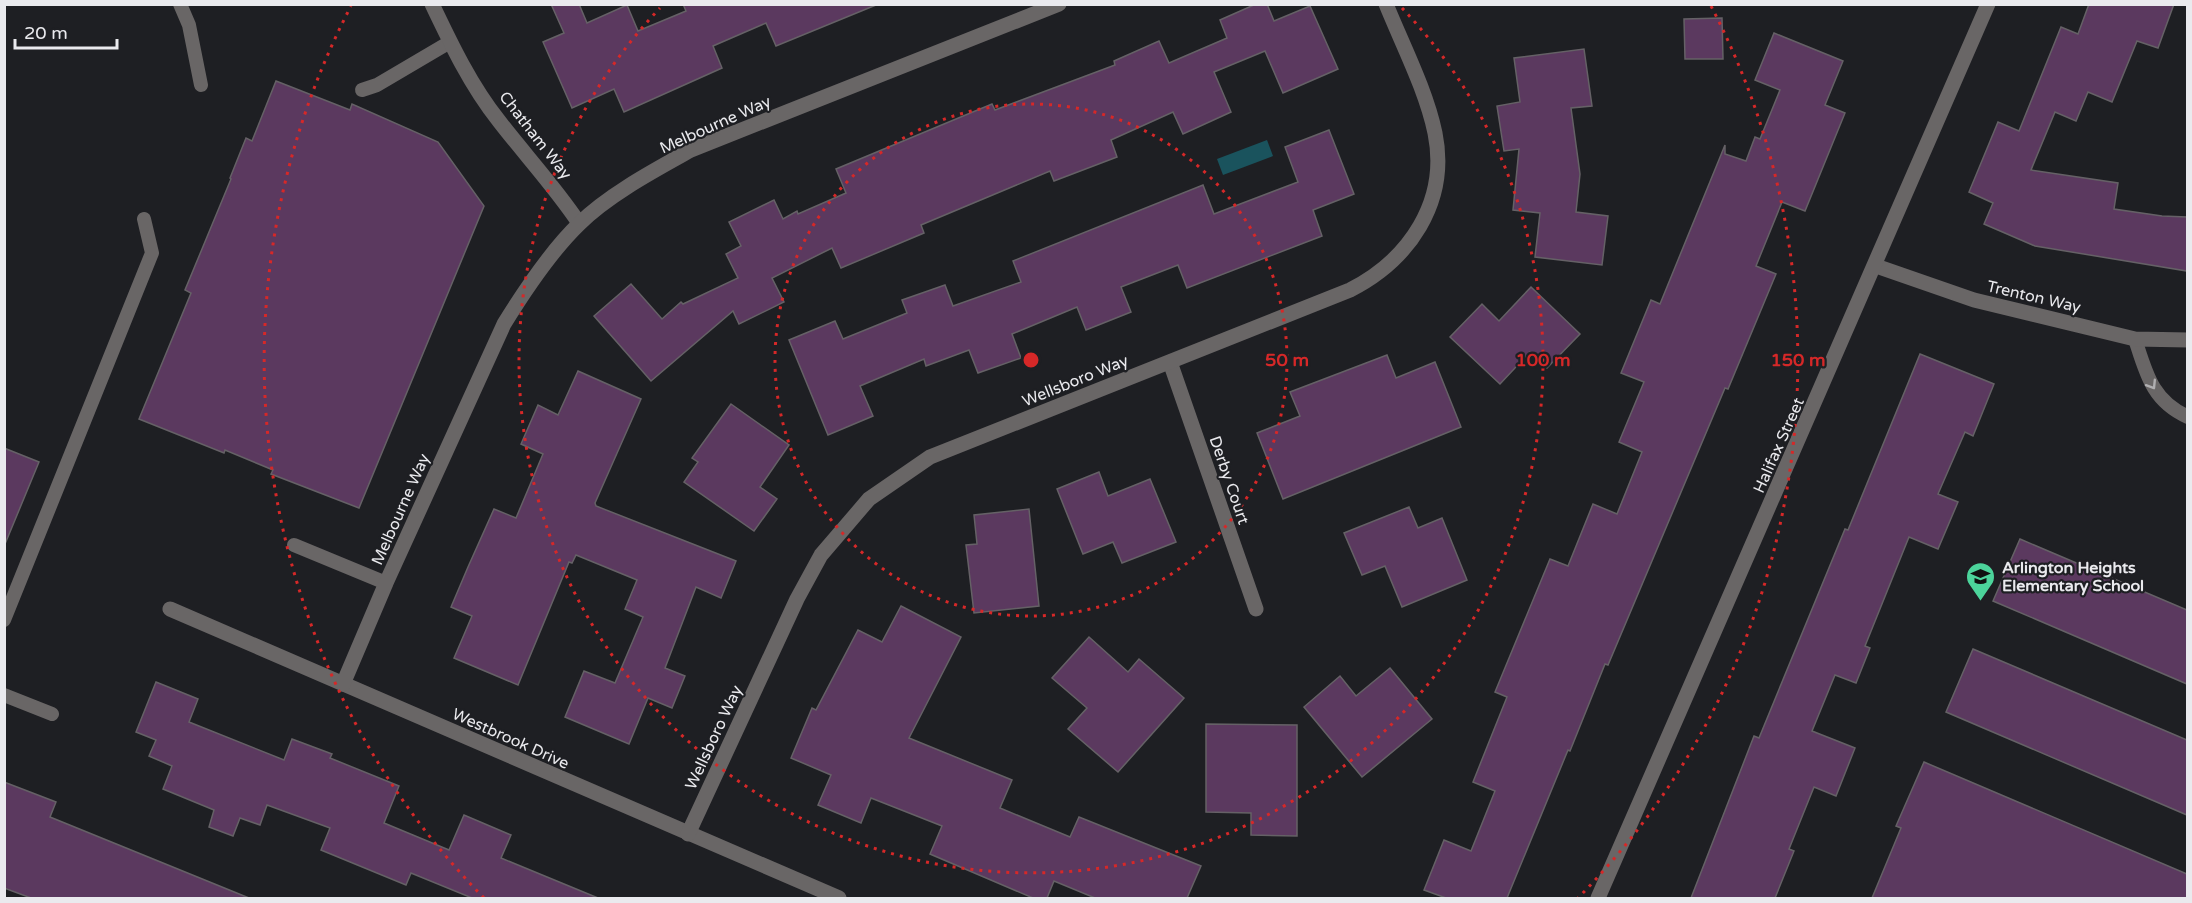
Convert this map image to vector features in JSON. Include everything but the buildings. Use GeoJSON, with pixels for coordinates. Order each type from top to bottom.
{"type":"FeatureCollection","features":[{"type":"Feature","properties":{"kind":"street","name":"Chatham Way"},"geometry":{"type":"LineString","coordinates":[[432,4],[450,42],[498,120],[555,187],[579,223]]}},
{"type":"Feature","properties":{"kind":"street","name":"Melbourne Way"},"geometry":{"type":"LineString","coordinates":[[344,684],[386,583],[504,324],[520,299],[579,223],[639,179],[691,150],[1059,4]]}},
{"type":"Feature","properties":{"kind":"street","name":"Wellsboro Way"},"geometry":{"type":"LineString","coordinates":[[688,834],[812,573],[836,535],[869,499],[930,458],[1350,290],[1372,279],[1408,247],[1431,205],[1437,181],[1435,134],[1386,4]]}},
{"type":"Feature","properties":{"kind":"street","name":"Halifax Street"},"geometry":{"type":"LineString","coordinates":[[1598,898],[1876,266],[1988,4]]}},
{"type":"Feature","properties":{"kind":"street","name":"Trenton Way"},"geometry":{"type":"LineString","coordinates":[[1876,266],[1974,300],[2135,339],[2187,340]]}},
{"type":"Feature","properties":{"kind":"street","name":"Derby Court"},"geometry":{"type":"LineString","coordinates":[[1170,362],[1256,609]]}},
{"type":"Feature","properties":{"kind":"street","name":"Westbrook Drive"},"geometry":{"type":"LineString","coordinates":[[170,609],[839,898]]}},
{"type":"Feature","properties":{"kind":"lane"},"geometry":{"type":"LineString","coordinates":[[180,4],[189,25],[201,85]]}},
{"type":"Feature","properties":{"kind":"lane"},"geometry":{"type":"LineString","coordinates":[[362,90],[377,85],[450,42]]}},
{"type":"Feature","properties":{"kind":"lane"},"geometry":{"type":"LineString","coordinates":[[4,620],[152,253],[144,219]]}},
{"type":"Feature","properties":{"kind":"lane"},"geometry":{"type":"LineString","coordinates":[[2135,339],[2149,384],[2170,407],[2187,417]]}},
{"type":"Feature","properties":{"kind":"lane"},"geometry":{"type":"LineString","coordinates":[[294,545],[386,583]]}},
{"type":"Feature","properties":{"kind":"lane"},"geometry":{"type":"LineString","coordinates":[[4,695],[52,714]]}},
{"type":"Feature","properties":{"kind":"water"},"geometry":{"type":"Polygon","coordinates":[[[1267,140],[1273,156],[1223,175],[1217,159],[1267,140]]]}},
{"type":"Feature","properties":{"kind":"place","name":"Arlington Heights Elementary School"},"geometry":{"type":"Point","coordinates":[1981,602]}}]}
